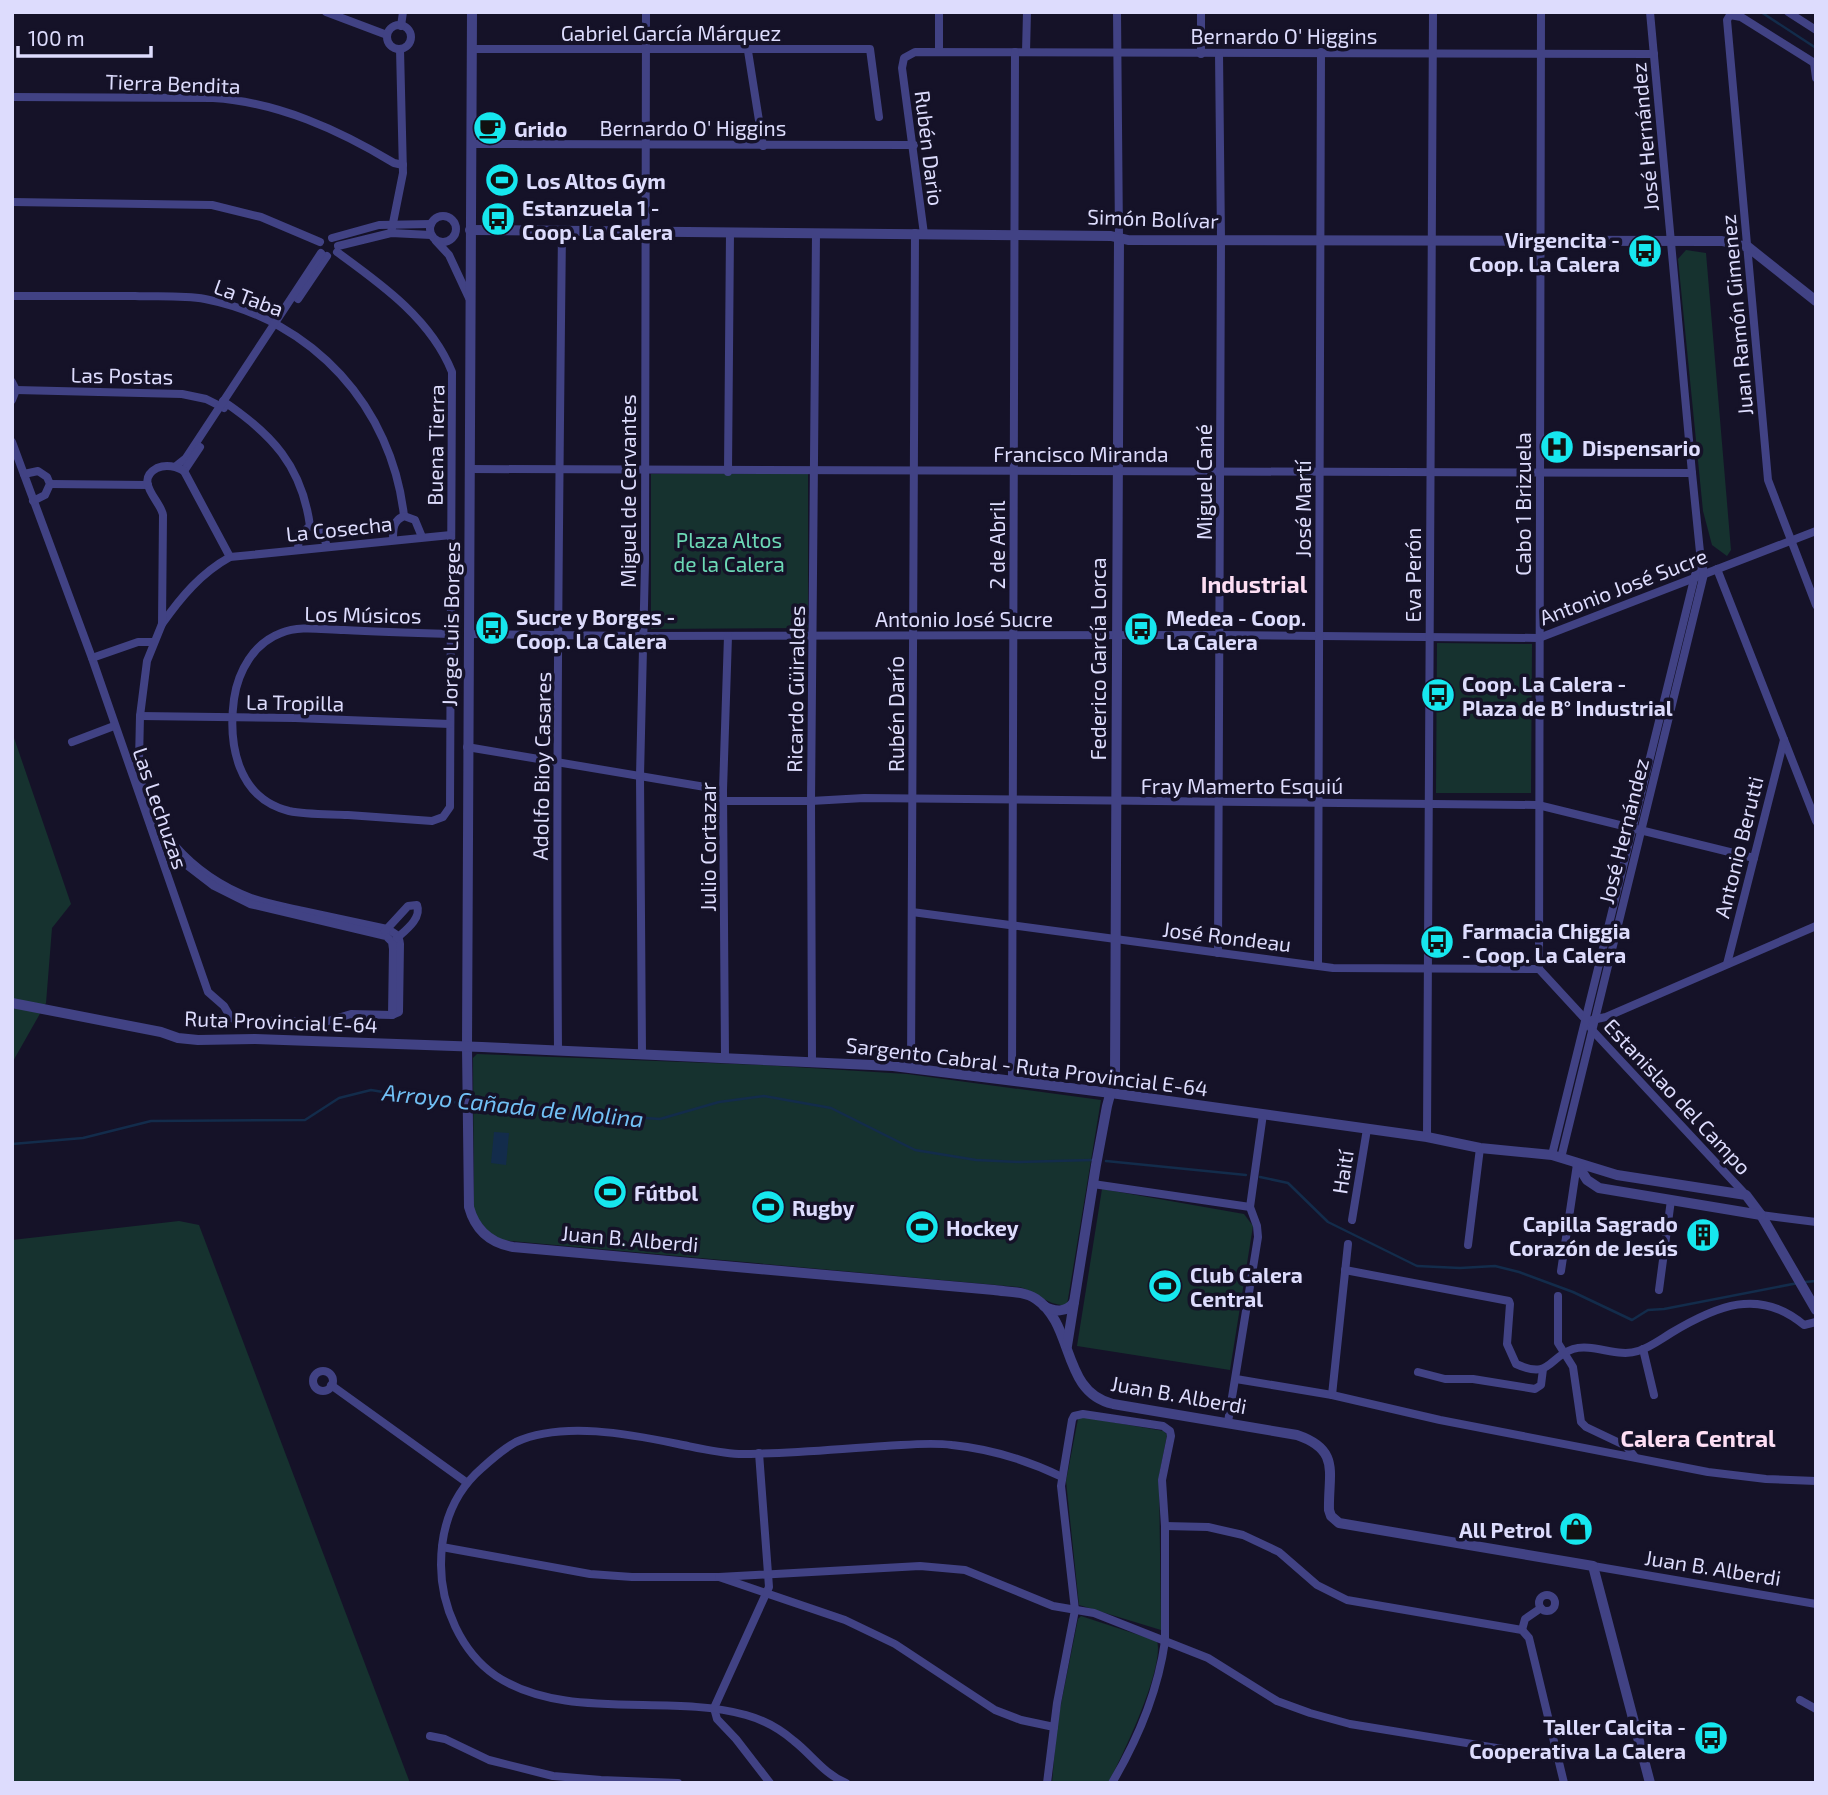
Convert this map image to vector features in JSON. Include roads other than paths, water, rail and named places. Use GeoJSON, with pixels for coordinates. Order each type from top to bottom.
{"type":"FeatureCollection","features":[{"type":"Feature","properties":{"kind":"street"},"geometry":{"type":"LineString","coordinates":[[326,12],[387,35]]}},
{"type":"Feature","properties":{"kind":"street"},"geometry":{"type":"LineString","coordinates":[[401,26],[403,12]]}},
{"type":"Feature","properties":{"kind":"street","name":"Jorge Luis Borges"},"geometry":{"type":"LineString","coordinates":[[472,12],[467,1047],[469,1207],[471,1217],[483,1233]]}},
{"type":"Feature","properties":{"kind":"street","name":"Miguel de Cervantes"},"geometry":{"type":"LineString","coordinates":[[642,1054],[640,776],[645,471],[646,12]]}},
{"type":"Feature","properties":{"kind":"street"},"geometry":{"type":"LineString","coordinates":[[939,12],[940,52]]}},
{"type":"Feature","properties":{"kind":"street"},"geometry":{"type":"LineString","coordinates":[[1026,52],[1027,12]]}},
{"type":"Feature","properties":{"kind":"street","name":"Federico García Lorca"},"geometry":{"type":"LineString","coordinates":[[1066,1349],[1093,1184],[1115,1076],[1119,238],[1117,12]]}},
{"type":"Feature","properties":{"kind":"street"},"geometry":{"type":"LineString","coordinates":[[1201,12],[1201,54]]}},
{"type":"Feature","properties":{"kind":"street","name":"Eva Perón"},"geometry":{"type":"LineString","coordinates":[[1427,1137],[1433,12]]}},
{"type":"Feature","properties":{"kind":"street","name":"Cabo 1 Brizuela"},"geometry":{"type":"LineString","coordinates":[[1539,969],[1541,12]]}},
{"type":"Feature","properties":{"kind":"street","name":"José Hernández"},"geometry":{"type":"LineString","coordinates":[[1557,1157],[1676,672],[1704,574],[1692,473],[1650,12]]}},
{"type":"Feature","properties":{"kind":"street"},"geometry":{"type":"LineString","coordinates":[[1788,12],[1816,30]]}},
{"type":"Feature","properties":{"kind":"street","name":"Juan Ramón Gimenez"},"geometry":{"type":"LineString","coordinates":[[1815,64],[1751,22],[1730,15],[1726,27],[1768,480],[1816,605]]}},
{"type":"Feature","properties":{"kind":"street"},"geometry":{"type":"LineString","coordinates":[[401,26],[410,33],[410,40],[407,46],[400,49],[390,45],[387,35],[391,28],[401,26]]}},
{"type":"Feature","properties":{"kind":"street"},"geometry":{"type":"LineString","coordinates":[[392,228],[403,165],[400,49]]}},
{"type":"Feature","properties":{"kind":"street","name":"Gabriel García Márquez"},"geometry":{"type":"LineString","coordinates":[[472,49],[870,49],[879,117]]}},
{"type":"Feature","properties":{"kind":"street"},"geometry":{"type":"LineString","coordinates":[[748,51],[762,146]]}},
{"type":"Feature","properties":{"kind":"street","name":"Bernardo O' Higgins"},"geometry":{"type":"LineString","coordinates":[[902,68],[904,58],[915,52],[1654,54]]}},
{"type":"Feature","properties":{"kind":"street","name":"2 de Abril"},"geometry":{"type":"LineString","coordinates":[[1012,1080],[1015,52]]}},
{"type":"Feature","properties":{"kind":"street","name":"José Martí"},"geometry":{"type":"LineString","coordinates":[[1318,965],[1321,52]]}},
{"type":"Feature","properties":{"kind":"street","name":"Miguel Cané"},"geometry":{"type":"LineString","coordinates":[[1218,953],[1221,240],[1219,53]]}},
{"type":"Feature","properties":{"kind":"street"},"geometry":{"type":"LineString","coordinates":[[1815,64],[1816,78]]}},
{"type":"Feature","properties":{"kind":"street","name":"Rubén Dario"},"geometry":{"type":"LineString","coordinates":[[902,68],[914,145],[920,233]]}},
{"type":"Feature","properties":{"kind":"street","name":"Tierra Bendita"},"geometry":{"type":"LineString","coordinates":[[12,97],[214,98],[239,101],[308,120],[403,165]]}},
{"type":"Feature","properties":{"kind":"street","name":"Bernardo O' Higgins"},"geometry":{"type":"LineString","coordinates":[[472,144],[914,145]]}},
{"type":"Feature","properties":{"kind":"street"},"geometry":{"type":"LineString","coordinates":[[12,202],[212,205],[261,217],[320,242]]}},
{"type":"Feature","properties":{"kind":"street"},"geometry":{"type":"LineString","coordinates":[[324,255],[319,247],[320,242],[327,237],[332,238],[365,227],[420,229],[431,225],[437,218],[449,219],[454,225],[455,233],[447,241],[434,238]]}},
{"type":"Feature","properties":{"kind":"street","name":"Simón Bolívar"},"geometry":{"type":"LineString","coordinates":[[449,219],[470,230]]}},
{"type":"Feature","properties":{"kind":"street"},"geometry":{"type":"LineString","coordinates":[[431,225],[434,238]]}},
{"type":"Feature","properties":{"kind":"street"},"geometry":{"type":"LineString","coordinates":[[180,468],[324,255],[392,228]]}},
{"type":"Feature","properties":{"kind":"street"},"geometry":{"type":"LineString","coordinates":[[420,229],[434,238],[449,255],[471,302]]}},
{"type":"Feature","properties":{"kind":"street","name":"Simón Bolívar"},"geometry":{"type":"LineString","coordinates":[[455,233],[470,230],[562,230],[920,233],[1221,240],[1734,242],[1748,247],[1816,300]]}},
{"type":"Feature","properties":{"kind":"street","name":"Adolfo Bioy Casares"},"geometry":{"type":"LineString","coordinates":[[558,1050],[556,763],[560,635],[562,230]]}},
{"type":"Feature","properties":{"kind":"street"},"geometry":{"type":"LineString","coordinates":[[728,472],[730,232]]}},
{"type":"Feature","properties":{"kind":"street","name":"Ricardo Güiraldes"},"geometry":{"type":"LineString","coordinates":[[812,1061],[811,801],[816,233]]}},
{"type":"Feature","properties":{"kind":"street","name":"Rubén Darío"},"geometry":{"type":"LineString","coordinates":[[911,1069],[914,471],[920,233]]}},
{"type":"Feature","properties":{"kind":"street"},"geometry":{"type":"LineString","coordinates":[[332,238],[337,249]]}},
{"type":"Feature","properties":{"kind":"street","name":"Buena Tierra"},"geometry":{"type":"LineString","coordinates":[[337,249],[383,286],[414,316],[449,364],[454,381],[450,801],[447,812]]}},
{"type":"Feature","properties":{"kind":"street","name":"La Taba"},"geometry":{"type":"LineString","coordinates":[[12,296],[195,298],[229,305],[278,324],[333,366],[366,406],[392,457],[402,493],[404,516]]}},
{"type":"Feature","properties":{"kind":"street","name":"Las Postas"},"geometry":{"type":"LineString","coordinates":[[12,400],[14,386],[182,394],[224,405],[270,438],[293,467],[304,495],[310,526],[323,530],[327,547]]}},
{"type":"Feature","properties":{"kind":"street","name":"Las Lechuzas"},"geometry":{"type":"LineString","coordinates":[[12,442],[92,658],[129,770],[149,812],[163,864],[208,992],[224,1006],[231,1018],[325,1022],[351,1014],[395,1014],[395,939]]}},
{"type":"Feature","properties":{"kind":"street"},"geometry":{"type":"LineString","coordinates":[[162,624],[163,515],[148,490],[148,485],[149,477],[155,469],[169,466],[180,468]]}},
{"type":"Feature","properties":{"kind":"street"},"geometry":{"type":"LineString","coordinates":[[180,468],[230,556]]}},
{"type":"Feature","properties":{"kind":"street","name":"Francisco Miranda"},"geometry":{"type":"LineString","coordinates":[[470,469],[728,472],[1117,470],[1692,473]]}},
{"type":"Feature","properties":{"kind":"street"},"geometry":{"type":"LineString","coordinates":[[24,474],[38,471],[47,477],[50,484],[45,495],[33,501]]}},
{"type":"Feature","properties":{"kind":"street"},"geometry":{"type":"LineString","coordinates":[[50,484],[148,485]]}},
{"type":"Feature","properties":{"kind":"street"},"geometry":{"type":"LineString","coordinates":[[393,540],[394,523],[404,516],[411,516],[415,520],[422,537]]}},
{"type":"Feature","properties":{"kind":"street"},"geometry":{"type":"LineString","coordinates":[[298,549],[299,535],[310,526]]}},
{"type":"Feature","properties":{"kind":"street","name":"Antonio José Sucre"},"geometry":{"type":"LineString","coordinates":[[470,634],[1539,638],[1816,531]]}},
{"type":"Feature","properties":{"kind":"street","name":"La Cosecha"},"geometry":{"type":"LineString","coordinates":[[149,812],[139,761],[140,716],[147,661],[162,624],[177,602],[204,574],[230,556],[451,535]]}},
{"type":"Feature","properties":{"kind":"street","name":"José Hernández"},"geometry":{"type":"LineString","coordinates":[[1676,672],[1700,552]]}},
{"type":"Feature","properties":{"kind":"street"},"geometry":{"type":"LineString","coordinates":[[1717,569],[1816,821]]}},
{"type":"Feature","properties":{"kind":"street"},"geometry":{"type":"LineString","coordinates":[[162,594],[168,602],[177,602]]}},
{"type":"Feature","properties":{"kind":"street","name":"Los Músicos"},"geometry":{"type":"LineString","coordinates":[[447,812],[432,821],[306,813],[279,807],[253,789],[240,769],[233,744],[233,718],[234,698],[241,671],[254,651],[282,632],[307,629],[450,634]]}},
{"type":"Feature","properties":{"kind":"street","name":"Julio Cortazar"},"geometry":{"type":"LineString","coordinates":[[725,1057],[723,790],[729,636]]}},
{"type":"Feature","properties":{"kind":"street"},"geometry":{"type":"LineString","coordinates":[[92,658],[138,642],[153,642]]}},
{"type":"Feature","properties":{"kind":"street","name":"La Tropilla"},"geometry":{"type":"LineString","coordinates":[[140,716],[450,724]]}},
{"type":"Feature","properties":{"kind":"street"},"geometry":{"type":"LineString","coordinates":[[72,742],[114,726]]}},
{"type":"Feature","properties":{"kind":"street","name":"Antonio Berutti"},"geometry":{"type":"LineString","coordinates":[[1727,964],[1784,740]]}},
{"type":"Feature","properties":{"kind":"street"},"geometry":{"type":"LineString","coordinates":[[467,747],[723,790]]}},
{"type":"Feature","properties":{"kind":"street"},"geometry":{"type":"LineString","coordinates":[[129,770],[139,761]]}},
{"type":"Feature","properties":{"kind":"street","name":"Fray Mamerto Esquiú"},"geometry":{"type":"LineString","coordinates":[[724,801],[864,798],[1538,805],[1754,858]]}},
{"type":"Feature","properties":{"kind":"street"},"geometry":{"type":"LineString","coordinates":[[149,812],[178,854],[220,883],[254,899],[384,932],[395,939],[418,916],[417,905],[408,906],[384,932]]}},
{"type":"Feature","properties":{"kind":"street"},"geometry":{"type":"LineString","coordinates":[[163,864],[178,854]]}},
{"type":"Feature","properties":{"kind":"street","name":"José Rondeau"},"geometry":{"type":"LineString","coordinates":[[912,912],[1339,968],[1539,969]]}},
{"type":"Feature","properties":{"kind":"street"},"geometry":{"type":"LineString","coordinates":[[1539,969],[1591,1023],[1816,926]]}},
{"type":"Feature","properties":{"kind":"street","name":"Ruta Provincial E-64"},"geometry":{"type":"LineString","coordinates":[[12,1003],[161,1032],[183,1039],[467,1047]]}},
{"type":"Feature","properties":{"kind":"street","name":"Estanislao del Campo"},"geometry":{"type":"LineString","coordinates":[[1591,1023],[1746,1195]]}},
{"type":"Feature","properties":{"kind":"street","name":"Sargento Cabral - Ruta Provincial E-64"},"geometry":{"type":"LineString","coordinates":[[467,1047],[812,1061],[1012,1080],[1557,1157],[1617,1175],[1746,1195]]}},
{"type":"Feature","properties":{"kind":"street"},"geometry":{"type":"LineString","coordinates":[[1228,1422],[1258,1237],[1250,1207],[1264,1114]]}},
{"type":"Feature","properties":{"kind":"street","name":"Haití"},"geometry":{"type":"LineString","coordinates":[[1352,1220],[1367,1129]]}},
{"type":"Feature","properties":{"kind":"street"},"geometry":{"type":"LineString","coordinates":[[1468,1245],[1480,1148]]}},
{"type":"Feature","properties":{"kind":"street"},"geometry":{"type":"LineString","coordinates":[[1561,1272],[1577,1164]]}},
{"type":"Feature","properties":{"kind":"street","name":"Sargento Cabral - Ruta Provincial E-64"},"geometry":{"type":"LineString","coordinates":[[1577,1164],[1587,1180],[1600,1188],[1761,1214]]}},
{"type":"Feature","properties":{"kind":"street"},"geometry":{"type":"LineString","coordinates":[[1093,1184],[1250,1207]]}},
{"type":"Feature","properties":{"kind":"street"},"geometry":{"type":"LineString","coordinates":[[1746,1195],[1761,1214],[1816,1310]]}},
{"type":"Feature","properties":{"kind":"street"},"geometry":{"type":"LineString","coordinates":[[1659,1290],[1671,1200]]}},
{"type":"Feature","properties":{"kind":"street"},"geometry":{"type":"LineString","coordinates":[[1761,1214],[1816,1222]]}},
{"type":"Feature","properties":{"kind":"street","name":"Juan B. Alberdi"},"geometry":{"type":"LineString","coordinates":[[483,1233],[501,1244],[513,1247],[1024,1294],[1041,1303],[1051,1317],[1083,1386],[1097,1399],[1297,1435],[1321,1448],[1331,1470],[1329,1510],[1339,1523],[1816,1604]]}},
{"type":"Feature","properties":{"kind":"street"},"geometry":{"type":"LineString","coordinates":[[1332,1395],[1348,1244]]}},
{"type":"Feature","properties":{"kind":"street"},"geometry":{"type":"LineString","coordinates":[[1345,1270],[1506,1300],[1510,1304],[1507,1344],[1516,1364],[1543,1369],[1573,1349],[1633,1352],[1643,1349],[1688,1322],[1735,1304],[1765,1304],[1790,1313],[1804,1325],[1816,1322]]}},
{"type":"Feature","properties":{"kind":"street"},"geometry":{"type":"LineString","coordinates":[[1558,1296],[1558,1342],[1573,1367],[1581,1422],[1626,1446],[1635,1457]]}},
{"type":"Feature","properties":{"kind":"street"},"geometry":{"type":"LineString","coordinates":[[1041,1303],[1050,1309],[1058,1310],[1067,1309],[1074,1301]]}},
{"type":"Feature","properties":{"kind":"street"},"geometry":{"type":"LineString","coordinates":[[1643,1349],[1654,1395]]}},
{"type":"Feature","properties":{"kind":"street"},"geometry":{"type":"LineString","coordinates":[[1418,1372],[1535,1389],[1541,1385],[1543,1369]]}},
{"type":"Feature","properties":{"kind":"street"},"geometry":{"type":"LineString","coordinates":[[1236,1379],[1332,1395],[1440,1420],[1733,1476],[1816,1482]]}},
{"type":"Feature","properties":{"kind":"street"},"geometry":{"type":"LineString","coordinates":[[331,1385],[466,1482]]}},
{"type":"Feature","properties":{"kind":"street"},"geometry":{"type":"LineString","coordinates":[[1047,1783],[1075,1610],[1062,1477],[1072,1420],[1078,1414],[1163,1426],[1170,1430],[1171,1436],[1162,1480],[1166,1641],[1138,1734],[1112,1783]]}},
{"type":"Feature","properties":{"kind":"street"},"geometry":{"type":"LineString","coordinates":[[846,1783],[825,1770],[795,1741],[752,1716],[714,1708],[559,1698],[532,1692],[498,1677],[484,1667],[470,1650],[451,1616],[442,1580],[442,1547],[449,1514],[466,1482],[500,1452],[515,1443],[561,1432],[614,1433],[718,1452],[759,1453],[916,1444],[951,1445],[1008,1455],[1062,1477]]}},
{"type":"Feature","properties":{"kind":"street"},"geometry":{"type":"LineString","coordinates":[[759,1453],[769,1574],[766,1594],[714,1708],[717,1719],[770,1783]]}},
{"type":"Feature","properties":{"kind":"street"},"geometry":{"type":"LineString","coordinates":[[1165,1526],[1208,1527],[1244,1535],[1279,1552],[1317,1585],[1347,1600],[1522,1630],[1529,1638],[1564,1783]]}},
{"type":"Feature","properties":{"kind":"street"},"geometry":{"type":"LineString","coordinates":[[442,1547],[590,1574],[632,1577],[719,1577],[920,1566],[957,1569],[1053,1606],[1094,1614],[1166,1641],[1218,1663],[1277,1701],[1332,1720],[1558,1758]]}},
{"type":"Feature","properties":{"kind":"street"},"geometry":{"type":"LineString","coordinates":[[1593,1566],[1650,1783]]}},
{"type":"Feature","properties":{"kind":"street"},"geometry":{"type":"LineString","coordinates":[[719,1577],[845,1619],[895,1644],[995,1710],[1021,1720],[1054,1727]]}},
{"type":"Feature","properties":{"kind":"street"},"geometry":{"type":"LineString","coordinates":[[1522,1630],[1525,1619],[1541,1608]]}},
{"type":"Feature","properties":{"kind":"street"},"geometry":{"type":"LineString","coordinates":[[1800,1700],[1816,1709]]}},
{"type":"Feature","properties":{"kind":"street"},"geometry":{"type":"LineString","coordinates":[[430,1736],[445,1739],[489,1760],[553,1776],[678,1783]]}},
{"type":"Feature","properties":{"kind":"water"},"geometry":{"type":"Polygon","coordinates":[[[494,1132],[509,1133],[506,1165],[491,1163],[494,1132]]]}},
{"type":"Feature","properties":{"kind":"waterway"},"geometry":{"type":"LineString","coordinates":[[1761,12],[1816,48]]}},
{"type":"Feature","properties":{"kind":"waterway","name":"Arroyo Cañada de Molina"},"geometry":{"type":"LineString","coordinates":[[12,1144],[83,1138],[151,1121],[305,1120],[339,1098],[371,1090],[464,1103]]}},
{"type":"Feature","properties":{"kind":"waterway","name":"Arroyo Cañada de Molina"},"geometry":{"type":"LineString","coordinates":[[471,1103],[660,1119],[719,1102],[764,1096],[831,1108],[915,1150],[976,1160],[1092,1160]]}},
{"type":"Feature","properties":{"kind":"waterway","name":"Arroyo Cañada de Molina"},"geometry":{"type":"LineString","coordinates":[[1106,1161],[1246,1175]]}},
{"type":"Feature","properties":{"kind":"waterway","name":"Arroyo Cañada de Molina"},"geometry":{"type":"LineString","coordinates":[[1260,1177],[1288,1183],[1328,1222],[1417,1266],[1495,1266],[1519,1272],[1573,1292],[1632,1320],[1648,1310],[1798,1283]]}},
{"type":"Feature","properties":{"kind":"waterway","name":"Arroyo Cañada de Molina"},"geometry":{"type":"LineString","coordinates":[[1805,1282],[1816,1281]]}},
{"type":"Feature","properties":{"kind":"place","name":"Grido"},"geometry":{"type":"Point","coordinates":[490,128]}},
{"type":"Feature","properties":{"kind":"place","name":"Los Altos Gym"},"geometry":{"type":"Point","coordinates":[502,180]}},
{"type":"Feature","properties":{"kind":"place","name":"Estanzuela 1 - Coop. La Calera"},"geometry":{"type":"Point","coordinates":[498,219]}},
{"type":"Feature","properties":{"kind":"place","name":"Virgencita - Coop. La Calera"},"geometry":{"type":"Point","coordinates":[1645,251]}},
{"type":"Feature","properties":{"kind":"place","name":"Dispensario"},"geometry":{"type":"Point","coordinates":[1557,447]}},
{"type":"Feature","properties":{"kind":"place","name":"Sucre y Borges - Coop. La Calera"},"geometry":{"type":"Point","coordinates":[492,628]}},
{"type":"Feature","properties":{"kind":"place","name":"Medea - Coop. La Calera"},"geometry":{"type":"Point","coordinates":[1141,629]}},
{"type":"Feature","properties":{"kind":"place","name":"Coop. La Calera - Plaza de B° Industrial"},"geometry":{"type":"Point","coordinates":[1438,695]}},
{"type":"Feature","properties":{"kind":"place","name":"Farmacia Chiggia - Coop. La Calera"},"geometry":{"type":"Point","coordinates":[1437,942]}},
{"type":"Feature","properties":{"kind":"place","name":"Fútbol"},"geometry":{"type":"Point","coordinates":[610,1192]}},
{"type":"Feature","properties":{"kind":"place","name":"Rugby"},"geometry":{"type":"Point","coordinates":[768,1207]}},
{"type":"Feature","properties":{"kind":"place","name":"Hockey"},"geometry":{"type":"Point","coordinates":[922,1227]}},
{"type":"Feature","properties":{"kind":"place","name":"Capilla Sagrado Corazón de Jesús"},"geometry":{"type":"Point","coordinates":[1703,1235]}},
{"type":"Feature","properties":{"kind":"place","name":"Club Calera Central"},"geometry":{"type":"Point","coordinates":[1165,1286]}},
{"type":"Feature","properties":{"kind":"place","name":"All Petrol"},"geometry":{"type":"Point","coordinates":[1576,1529]}},
{"type":"Feature","properties":{"kind":"place","name":"Taller Calcita - Cooperativa La Calera"},"geometry":{"type":"Point","coordinates":[1711,1738]}},
{"type":"Feature","properties":{"kind":"district","name":"Industrial"},"geometry":{"type":"Point","coordinates":[1254,584]}},
{"type":"Feature","properties":{"kind":"district","name":"Calera Central"},"geometry":{"type":"Point","coordinates":[1698,1438]}},
{"type":"Feature","properties":{"kind":"park label","name":"Plaza Altos de la Calera"},"geometry":{"type":"Point","coordinates":[729,551]}}]}
